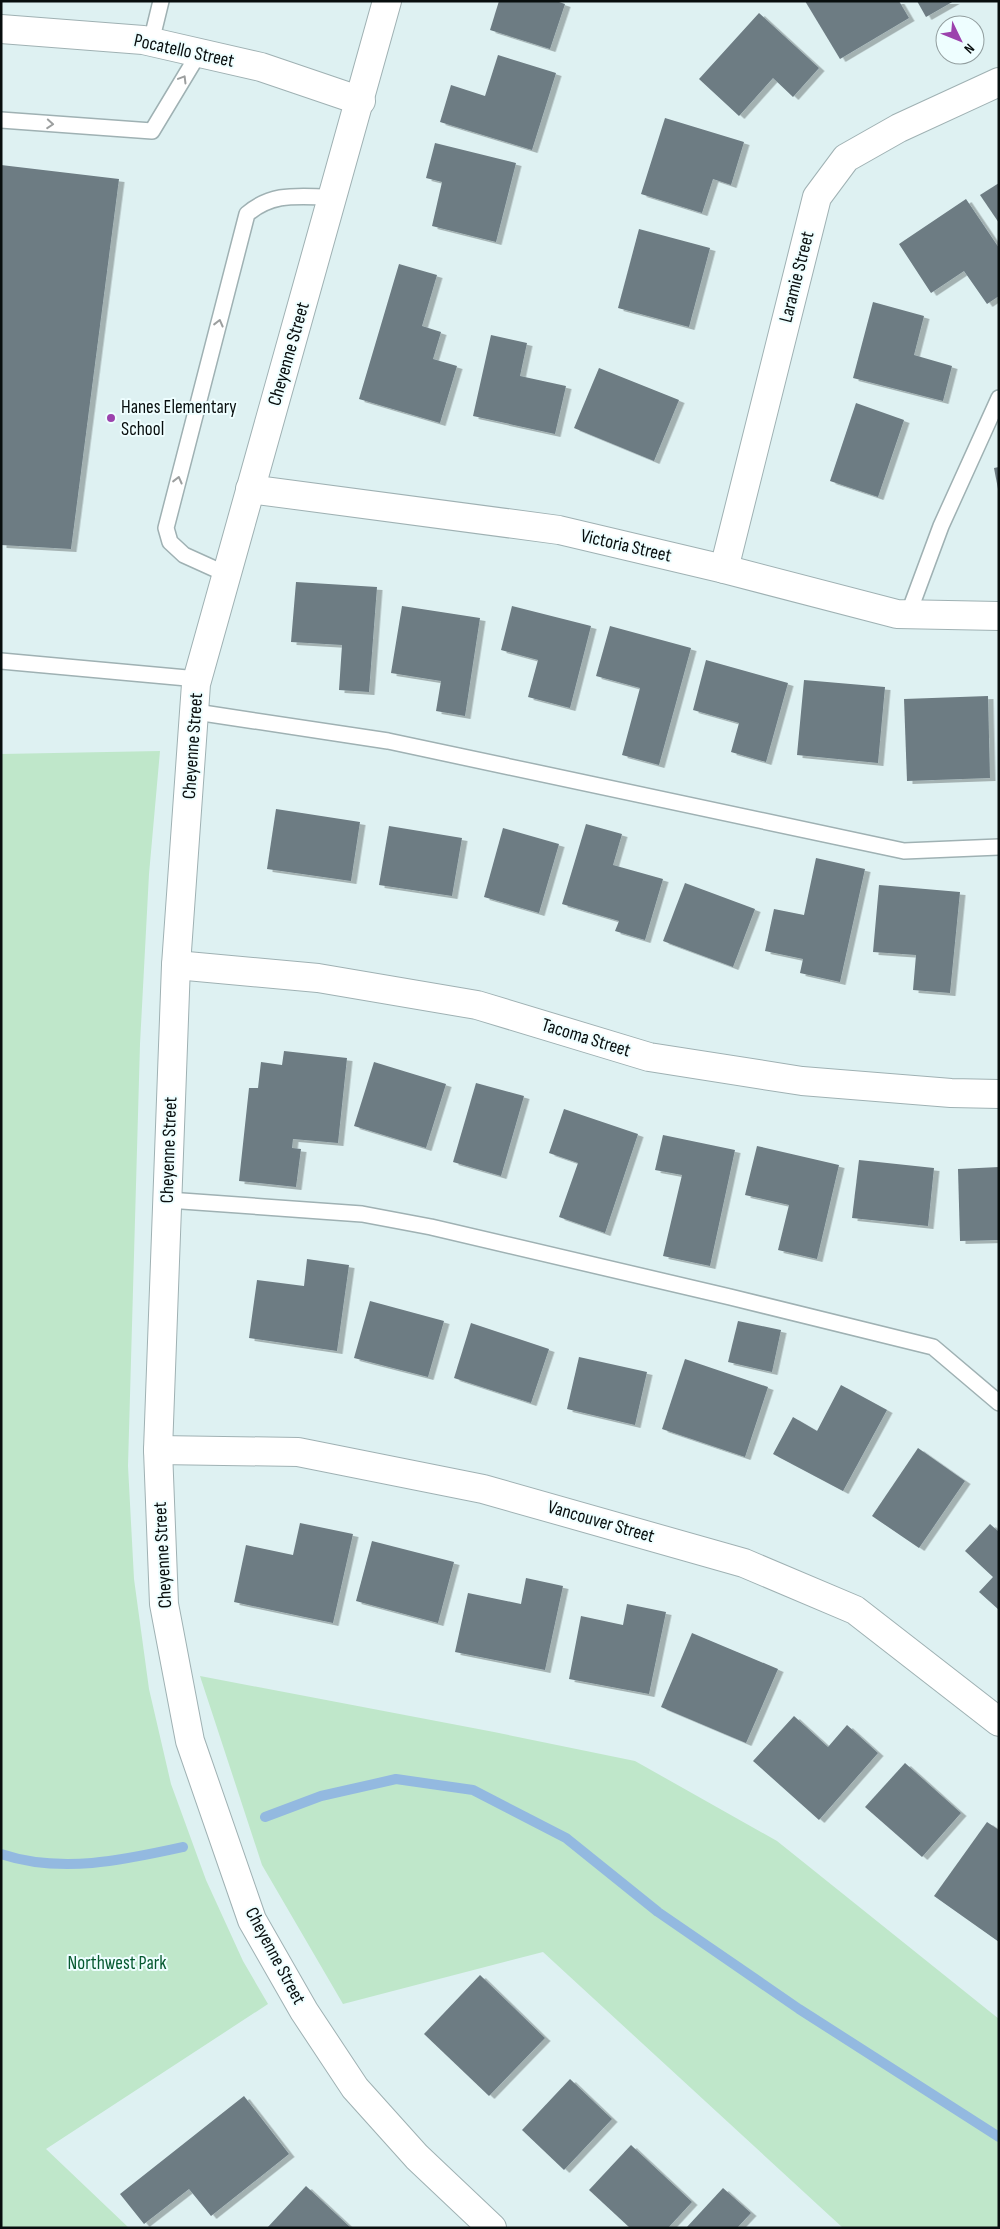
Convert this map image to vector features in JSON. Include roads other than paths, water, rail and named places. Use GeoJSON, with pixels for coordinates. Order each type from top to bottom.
{"type":"FeatureCollection","features":[{"type":"Feature","properties":{"kind":"street","name":"Cheyenne Street"},"geometry":{"type":"LineString","coordinates":[[387,1],[361,101],[226,574],[198,679],[176,965],[158,1450],[164,1604],[190,1741],[252,1920],[304,2011],[355,2088],[417,2157],[492,2228]]}},
{"type":"Feature","properties":{"kind":"street","name":"Pocatello Street"},"geometry":{"type":"LineString","coordinates":[[1,29],[151,42],[261,67],[361,101]]}},
{"type":"Feature","properties":{"kind":"street","name":"Laramie Street"},"geometry":{"type":"LineString","coordinates":[[724,569],[817,198],[846,158],[900,128],[999,82]]}},
{"type":"Feature","properties":{"kind":"street","name":"Victoria Street"},"geometry":{"type":"LineString","coordinates":[[250,489],[559,530],[724,569],[897,614],[999,616]]}},
{"type":"Feature","properties":{"kind":"street","name":"Tacoma Street"},"geometry":{"type":"LineString","coordinates":[[176,965],[318,978],[477,1005],[649,1056],[802,1081],[951,1094],[999,1094]]}},
{"type":"Feature","properties":{"kind":"street","name":"Vancouver Street"},"geometry":{"type":"LineString","coordinates":[[158,1450],[308,1454],[483,1489],[744,1563],[855,1610],[999,1722]]}},
{"type":"Feature","properties":{"kind":"lane"},"geometry":{"type":"LineString","coordinates":[[151,42],[161,1]]}},
{"type":"Feature","properties":{"kind":"lane"},"geometry":{"type":"LineString","coordinates":[[1,120],[152,131],[199,53]]}},
{"type":"Feature","properties":{"kind":"lane"},"geometry":{"type":"LineString","coordinates":[[226,574],[184,555],[170,542],[166,528],[247,214],[260,203],[276,198],[334,197]]}},
{"type":"Feature","properties":{"kind":"lane"},"geometry":{"type":"LineString","coordinates":[[908,615],[942,526],[999,398]]}},
{"type":"Feature","properties":{"kind":"lane"},"geometry":{"type":"LineString","coordinates":[[1,661],[198,679]]}},
{"type":"Feature","properties":{"kind":"lane"},"geometry":{"type":"LineString","coordinates":[[196,712],[388,741],[904,851],[999,847]]}},
{"type":"Feature","properties":{"kind":"lane"},"geometry":{"type":"LineString","coordinates":[[168,1200],[362,1214],[431,1227],[740,1299],[933,1347],[999,1404]]}},
{"type":"Feature","properties":{"kind":"waterway"},"geometry":{"type":"LineString","coordinates":[[265,1817],[321,1796],[396,1779],[473,1790],[566,1838],[658,1912],[799,2009],[999,2137]]}},
{"type":"Feature","properties":{"kind":"waterway"},"geometry":{"type":"LineString","coordinates":[[1,1854],[24,1860],[69,1864],[115,1860],[183,1847]]}},
{"type":"Feature","properties":{"kind":"place","name":"Hanes Elementary School"},"geometry":{"type":"Point","coordinates":[111,418]}},
{"type":"Feature","properties":{"kind":"park label","name":"Northwest Park"},"geometry":{"type":"Point","coordinates":[117,1963]}}]}
